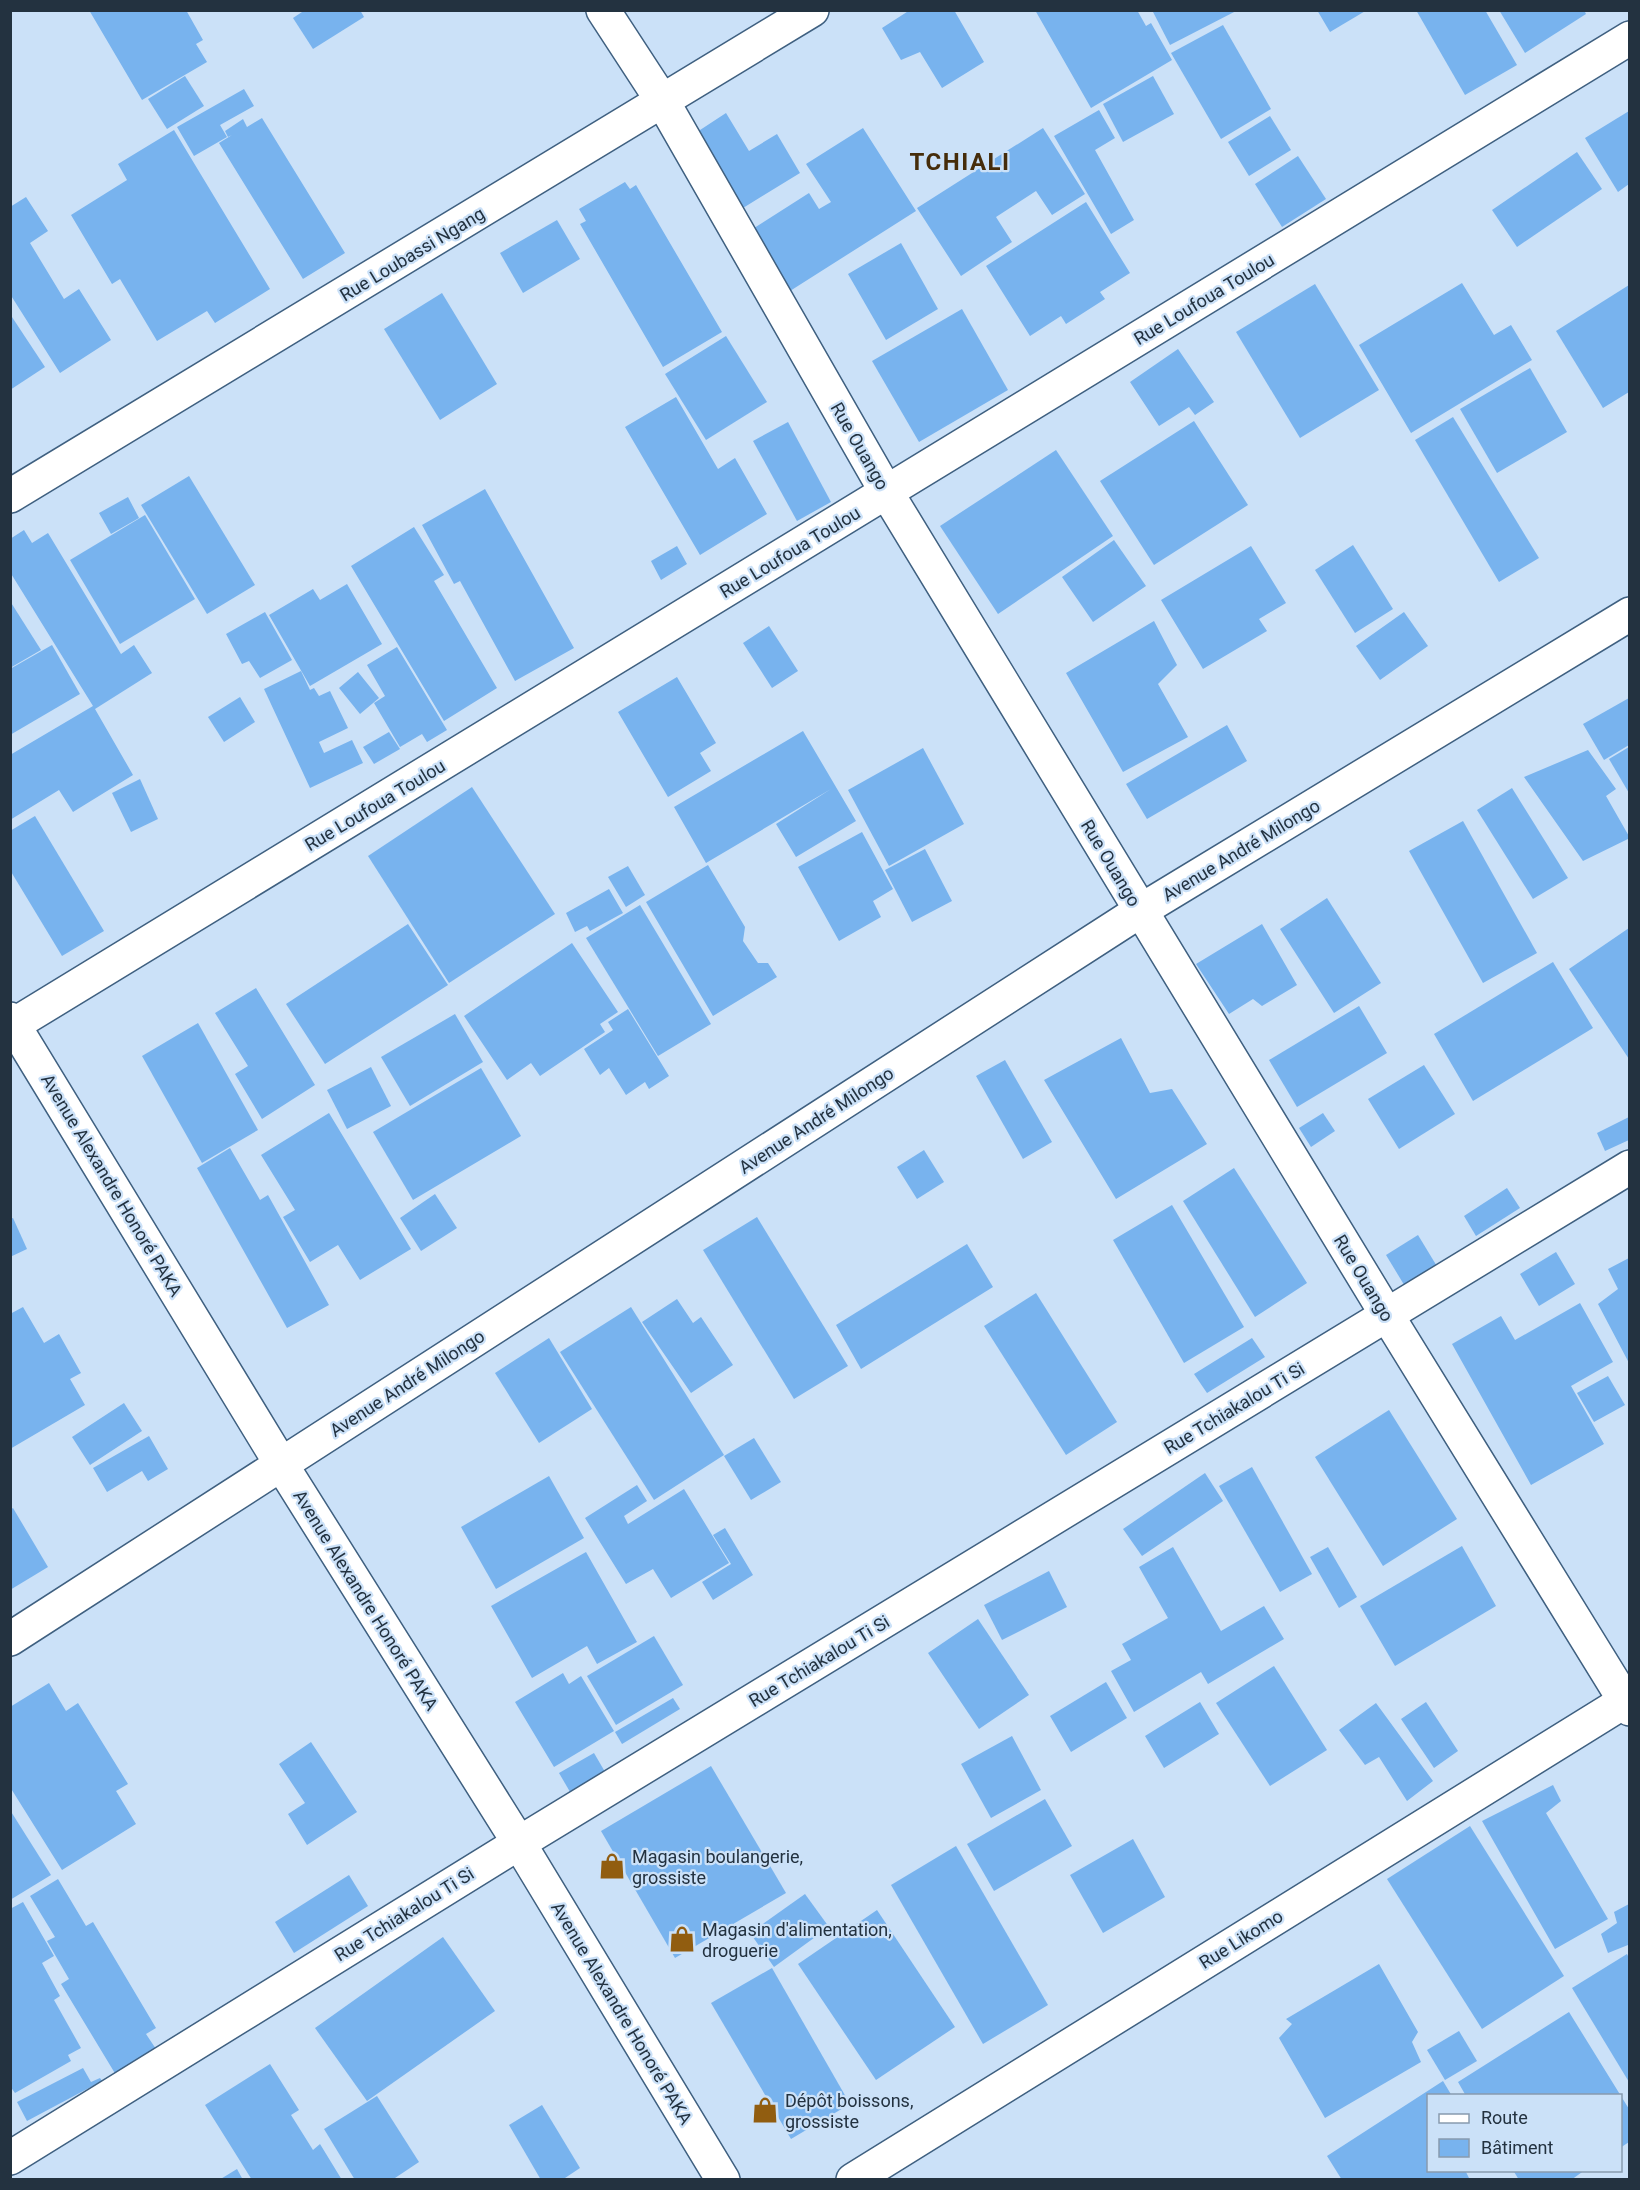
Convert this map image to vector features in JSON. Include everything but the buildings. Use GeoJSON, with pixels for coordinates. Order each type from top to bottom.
{"type":"FeatureCollection","features":[{"type":"Feature","properties":{"kind":"street","name":"Rue Ouango"},"geometry":{"type":"LineString","coordinates":[[603,10],[663,102],[887,493],[1140,911],[1387,1315],[1628,1702]]}},
{"type":"Feature","properties":{"kind":"street","name":"Rue Loubassi Ngang"},"geometry":{"type":"LineString","coordinates":[[10,496],[812,10]]}},
{"type":"Feature","properties":{"kind":"street","name":"Rue Loufoua Toulou"},"geometry":{"type":"LineString","coordinates":[[12,1024],[887,493],[1629,38]]}},
{"type":"Feature","properties":{"kind":"street","name":"Avenue André Milongo"},"geometry":{"type":"LineString","coordinates":[[10,1639],[1140,911],[1629,614]]}},
{"type":"Feature","properties":{"kind":"street","name":"Avenue Alexandre Honoré PAKA"},"geometry":{"type":"LineString","coordinates":[[12,1024],[281,1464],[519,1843],[723,2180]]}},
{"type":"Feature","properties":{"kind":"street","name":"Rue Tchiakalou Ti Si"},"geometry":{"type":"LineString","coordinates":[[10,2158],[519,1843],[1629,1167]]}},
{"type":"Feature","properties":{"kind":"street","name":"Rue Likomo"},"geometry":{"type":"LineString","coordinates":[[852,2180],[1628,1702]]}},
{"type":"Feature","properties":{"kind":"place","name":"Magasin boulangerie, grossiste"},"geometry":{"type":"Point","coordinates":[612,1866]}},
{"type":"Feature","properties":{"kind":"place","name":"Magasin d'alimentation, droguerie"},"geometry":{"type":"Point","coordinates":[682,1939]}},
{"type":"Feature","properties":{"kind":"place","name":"Dépôt boissons, grossiste"},"geometry":{"type":"Point","coordinates":[765,2110]}},
{"type":"Feature","properties":{"kind":"district","name":"TCHIALI"},"geometry":{"type":"Point","coordinates":[960,162]}}]}
